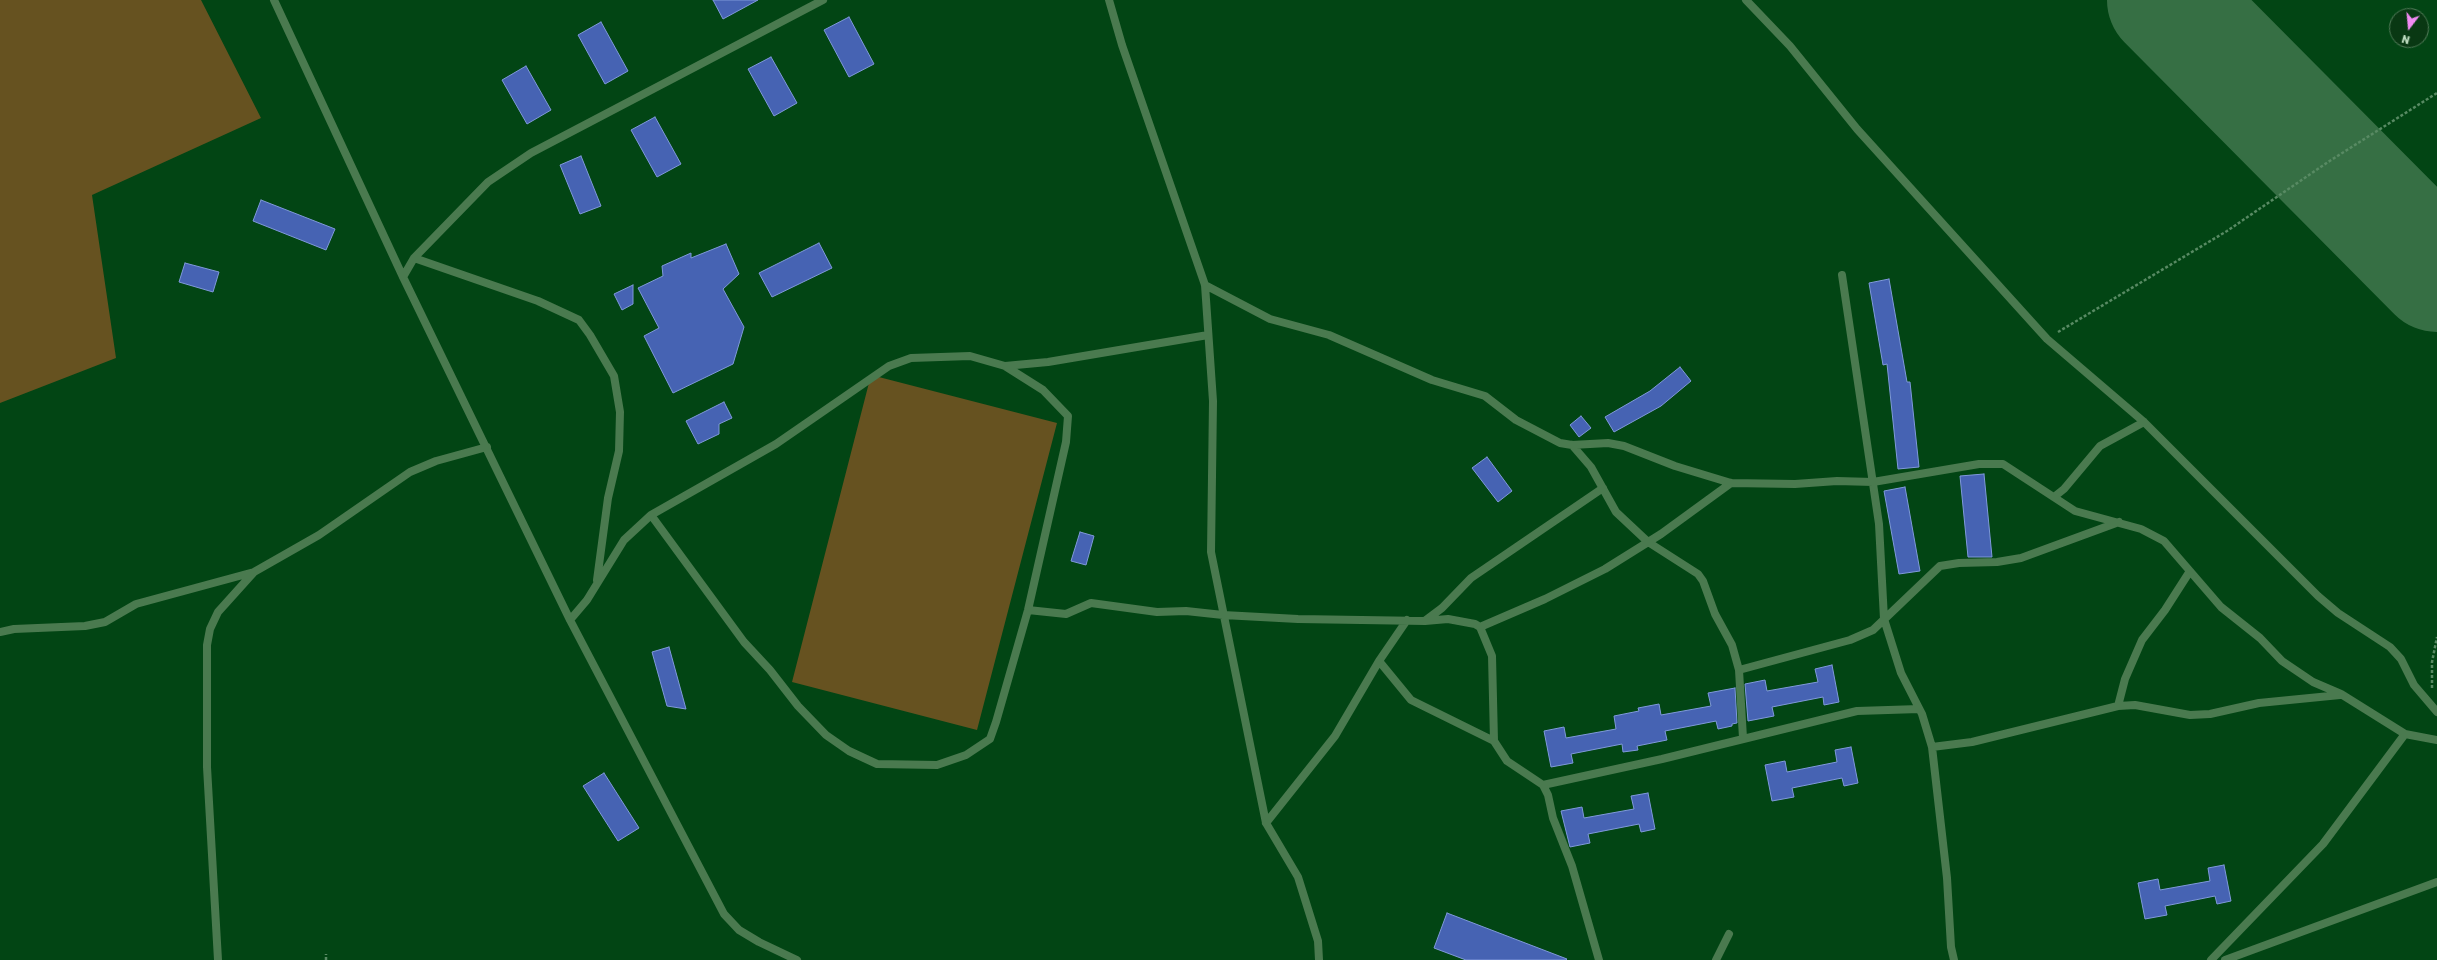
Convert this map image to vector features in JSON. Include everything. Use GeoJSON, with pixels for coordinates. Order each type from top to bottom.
{"type":"FeatureCollection","features":[{"type":"Feature","properties":{"kind":"lane"},"geometry":{"type":"LineString","coordinates":[[274,0],[403,277],[570,620],[724,914],[740,930],[759,942],[795,959]]}},
{"type":"Feature","properties":{"kind":"lane"},"geometry":{"type":"LineString","coordinates":[[403,277],[414,258],[488,182],[531,153],[823,0]]}},
{"type":"Feature","properties":{"kind":"lane"},"geometry":{"type":"LineString","coordinates":[[1109,0],[1122,45],[1205,285],[1208,308],[1208,335],[1213,401],[1211,552],[1266,823],[1298,877],[1318,940],[1319,960]]}},
{"type":"Feature","properties":{"kind":"lane"},"geometry":{"type":"LineString","coordinates":[[1746,0],[1790,46],[1857,129],[2047,339],[2144,422],[2318,596],[2338,613],[2390,647],[2401,659],[2414,685],[2434,709]]}},
{"type":"Feature","properties":{"kind":"lane"},"geometry":{"type":"LineString","coordinates":[[414,258],[538,301],[579,320],[590,335],[614,376],[620,412],[619,451],[608,498],[596,583]]}},
{"type":"Feature","properties":{"kind":"lane"},"geometry":{"type":"LineString","coordinates":[[1842,275],[1879,524],[1884,619],[1901,673],[1919,709],[1932,747],[1947,878],[1951,947],[1954,960]]}},
{"type":"Feature","properties":{"kind":"lane"},"geometry":{"type":"LineString","coordinates":[[1205,285],[1270,320],[1328,335],[1432,380],[1485,396],[1521,424],[1544,436],[1572,446],[1596,443],[1624,446],[1675,466],[1731,483],[1795,484],[1837,481],[1873,482],[1994,463],[2011,468],[2075,511],[2119,522],[2164,541],[2221,607],[2260,638],[2282,661],[2313,682],[2341,694],[2405,734],[2437,740]]}},
{"type":"Feature","properties":{"kind":"lane"},"geometry":{"type":"LineString","coordinates":[[1005,366],[1048,362],[1208,335]]}},
{"type":"Feature","properties":{"kind":"lane"},"geometry":{"type":"LineString","coordinates":[[570,620],[587,600],[596,583],[624,540],[651,515],[776,444],[889,366],[911,358],[970,356],[1005,366],[1043,390],[1068,416],[1066,442],[1028,610],[990,739],[966,756],[937,765],[877,764],[849,751],[826,734],[798,706],[770,670],[744,642],[651,515]]}},
{"type":"Feature","properties":{"kind":"lane"},"geometry":{"type":"LineString","coordinates":[[2054,497],[2064,489],[2100,446],[2144,422]]}},
{"type":"Feature","properties":{"kind":"lane"},"geometry":{"type":"LineString","coordinates":[[1572,446],[1591,467],[1616,512],[1648,542],[1698,574],[1703,582],[1715,614],[1732,645],[1739,670],[1744,738]]}},
{"type":"Feature","properties":{"kind":"lane"},"geometry":{"type":"LineString","coordinates":[[0,632],[14,629],[85,626],[105,622],[136,604],[254,572],[319,535],[410,472],[436,461],[487,447]]}},
{"type":"Feature","properties":{"kind":"lane"},"geometry":{"type":"LineString","coordinates":[[1480,628],[1545,599],[1599,572],[1648,542],[1731,483]]}},
{"type":"Feature","properties":{"kind":"lane"},"geometry":{"type":"LineString","coordinates":[[1425,620],[1442,608],[1471,578],[1603,488]]}},
{"type":"Feature","properties":{"kind":"lane"},"geometry":{"type":"LineString","coordinates":[[1739,670],[1850,640],[1879,627],[1884,619],[1940,566],[1959,562],[1996,562],[2021,558],[2119,522]]}},
{"type":"Feature","properties":{"kind":"lane"},"geometry":{"type":"LineString","coordinates":[[2118,706],[2125,679],[2142,640],[2165,610],[2190,570]]}},
{"type":"Feature","properties":{"kind":"lane"},"geometry":{"type":"LineString","coordinates":[[218,960],[207,767],[207,645],[210,629],[218,612],[254,572]]}},
{"type":"Feature","properties":{"kind":"lane"},"geometry":{"type":"LineString","coordinates":[[1028,610],[1066,614],[1091,603],[1157,612],[1186,611],[1223,615],[1407,620],[1448,619],[1475,624],[1480,628],[1492,656],[1494,741]]}},
{"type":"Feature","properties":{"kind":"lane"},"geometry":{"type":"LineString","coordinates":[[1266,823],[1335,736],[1379,661],[1407,620]]}},
{"type":"Feature","properties":{"kind":"lane"},"geometry":{"type":"LineString","coordinates":[[1379,661],[1411,700],[1494,741],[1507,761],[1543,785],[1572,866],[1600,960]]}},
{"type":"Feature","properties":{"kind":"lane"},"geometry":{"type":"LineString","coordinates":[[1932,747],[1972,742],[2118,706],[2135,705],[2190,715],[2210,714],[2259,703],[2341,694]]}},
{"type":"Feature","properties":{"kind":"lane"},"geometry":{"type":"LineString","coordinates":[[1543,785],[1858,711],[1919,709]]}},
{"type":"Feature","properties":{"kind":"lane"},"geometry":{"type":"LineString","coordinates":[[2211,960],[2323,844],[2405,734]]}},
{"type":"Feature","properties":{"kind":"lane"},"geometry":{"type":"LineString","coordinates":[[2225,960],[2437,882]]}},
{"type":"Feature","properties":{"kind":"lane"},"geometry":{"type":"LineString","coordinates":[[1716,960],[1729,934]]}},
{"type":"Feature","properties":{"kind":"path"},"geometry":{"type":"LineString","coordinates":[[2047,339],[2227,231],[2328,162],[2437,93]]}},
{"type":"Feature","properties":{"kind":"path"},"geometry":{"type":"LineString","coordinates":[[2434,709],[2432,662],[2437,637]]}},
{"type":"Feature","properties":{"kind":"path"},"geometry":{"type":"LineString","coordinates":[[326,954],[326,960]]}},
{"type":"Feature","properties":{"kind":"shaded area"},"geometry":{"type":"Polygon","coordinates":[[[0,0],[201,0],[261,118],[92,195],[116,358],[0,403],[0,0]]]}},
{"type":"Feature","properties":{"kind":"shaded area"},"geometry":{"type":"Polygon","coordinates":[[[871,375],[1057,423],[977,730],[792,682],[871,375]]]}},
{"type":"Feature","properties":{"kind":"building"},"geometry":{"type":"Polygon","coordinates":[[[713,0],[758,0],[723,19],[713,0]]]}},
{"type":"Feature","properties":{"kind":"building"},"geometry":{"type":"Polygon","coordinates":[[[849,17],[874,64],[849,77],[824,30],[849,17]]]}},
{"type":"Feature","properties":{"kind":"building"},"geometry":{"type":"Polygon","coordinates":[[[601,22],[628,71],[605,84],[578,35],[601,22]]]}},
{"type":"Feature","properties":{"kind":"building"},"geometry":{"type":"Polygon","coordinates":[[[771,57],[797,103],[774,116],[748,69],[771,57]]]}},
{"type":"Feature","properties":{"kind":"building"},"geometry":{"type":"Polygon","coordinates":[[[526,66],[551,110],[527,124],[502,80],[526,66]]]}},
{"type":"Feature","properties":{"kind":"building"},"geometry":{"type":"Polygon","coordinates":[[[655,117],[681,164],[657,177],[631,130],[655,117]]]}},
{"type":"Feature","properties":{"kind":"building"},"geometry":{"type":"Polygon","coordinates":[[[581,156],[601,206],[580,214],[560,165],[581,156]]]}},
{"type":"Feature","properties":{"kind":"building"},"geometry":{"type":"Polygon","coordinates":[[[261,200],[335,229],[326,250],[253,221],[261,200]]]}},
{"type":"Feature","properties":{"kind":"building"},"geometry":{"type":"Polygon","coordinates":[[[819,243],[832,268],[772,297],[759,273],[819,243]]]}},
{"type":"Feature","properties":{"kind":"building"},"geometry":{"type":"Polygon","coordinates":[[[726,244],[739,274],[723,289],[744,327],[733,364],[673,393],[644,336],[659,328],[638,288],[663,276],[662,266],[691,253],[691,258],[726,244]]]}},
{"type":"Feature","properties":{"kind":"building"},"geometry":{"type":"Polygon","coordinates":[[[185,263],[219,272],[213,292],[179,282],[185,263]]]}},
{"type":"Feature","properties":{"kind":"building"},"geometry":{"type":"Polygon","coordinates":[[[1889,279],[1907,382],[1910,382],[1919,467],[1898,469],[1887,364],[1883,365],[1869,283],[1889,279]]]}},
{"type":"Feature","properties":{"kind":"building"},"geometry":{"type":"Polygon","coordinates":[[[633,285],[633,304],[622,310],[614,294],[633,285]]]}},
{"type":"Feature","properties":{"kind":"building"},"geometry":{"type":"Polygon","coordinates":[[[1680,367],[1691,381],[1661,406],[1614,432],[1605,417],[1650,391],[1680,367]]]}},
{"type":"Feature","properties":{"kind":"building"},"geometry":{"type":"Polygon","coordinates":[[[724,402],[732,418],[719,424],[719,434],[698,444],[686,421],[724,402]]]}},
{"type":"Feature","properties":{"kind":"building"},"geometry":{"type":"Polygon","coordinates":[[[1581,416],[1591,428],[1579,437],[1570,425],[1581,416]]]}},
{"type":"Feature","properties":{"kind":"building"},"geometry":{"type":"Polygon","coordinates":[[[1487,457],[1512,491],[1498,502],[1472,468],[1487,457]]]}},
{"type":"Feature","properties":{"kind":"building"},"geometry":{"type":"Polygon","coordinates":[[[1984,474],[1992,557],[1968,557],[1960,476],[1984,474]]]}},
{"type":"Feature","properties":{"kind":"building"},"geometry":{"type":"Polygon","coordinates":[[[1905,487],[1920,571],[1899,574],[1884,491],[1905,487]]]}},
{"type":"Feature","properties":{"kind":"building"},"geometry":{"type":"Polygon","coordinates":[[[1080,532],[1094,536],[1086,565],[1071,561],[1080,532]]]}},
{"type":"Feature","properties":{"kind":"building"},"geometry":{"type":"Polygon","coordinates":[[[669,647],[686,709],[667,706],[652,652],[669,647]]]}},
{"type":"Feature","properties":{"kind":"building"},"geometry":{"type":"Polygon","coordinates":[[[1832,665],[1839,702],[1824,705],[1823,697],[1772,707],[1774,716],[1748,721],[1745,684],[1765,680],[1767,691],[1818,682],[1815,669],[1832,665]]]}},
{"type":"Feature","properties":{"kind":"building"},"geometry":{"type":"Polygon","coordinates":[[[1735,688],[1737,723],[1732,724],[1732,726],[1718,729],[1716,721],[1665,731],[1667,740],[1637,746],[1638,750],[1623,752],[1622,744],[1571,754],[1573,763],[1551,767],[1544,731],[1564,727],[1566,738],[1616,729],[1614,716],[1639,711],[1638,708],[1659,704],[1661,715],[1711,706],[1708,693],[1735,688]]]}},
{"type":"Feature","properties":{"kind":"building"},"geometry":{"type":"Polygon","coordinates":[[[1851,747],[1858,783],[1844,786],[1842,778],[1792,788],[1794,797],[1772,801],[1765,765],[1785,761],[1787,772],[1837,762],[1835,750],[1851,747]]]}},
{"type":"Feature","properties":{"kind":"building"},"geometry":{"type":"Polygon","coordinates":[[[604,773],[639,828],[618,841],[583,786],[604,773]]]}},
{"type":"Feature","properties":{"kind":"building"},"geometry":{"type":"Polygon","coordinates":[[[1648,793],[1655,829],[1641,832],[1639,824],[1588,834],[1590,843],[1570,847],[1561,811],[1582,807],[1584,818],[1634,809],[1631,796],[1648,793]]]}},
{"type":"Feature","properties":{"kind":"building"},"geometry":{"type":"Polygon","coordinates":[[[2224,865],[2231,901],[2217,904],[2215,896],[2165,906],[2167,915],[2145,919],[2138,883],[2158,879],[2160,890],[2210,881],[2208,868],[2224,865]]]}},
{"type":"Feature","properties":{"kind":"building"},"geometry":{"type":"Polygon","coordinates":[[[1447,913],[1567,959],[1466,960],[1434,948],[1447,913]]]}},
{"type":"Feature","properties":{"kind":"runway"},"geometry":{"type":"LineString","coordinates":[[2167,0],[2437,272]]}}]}
